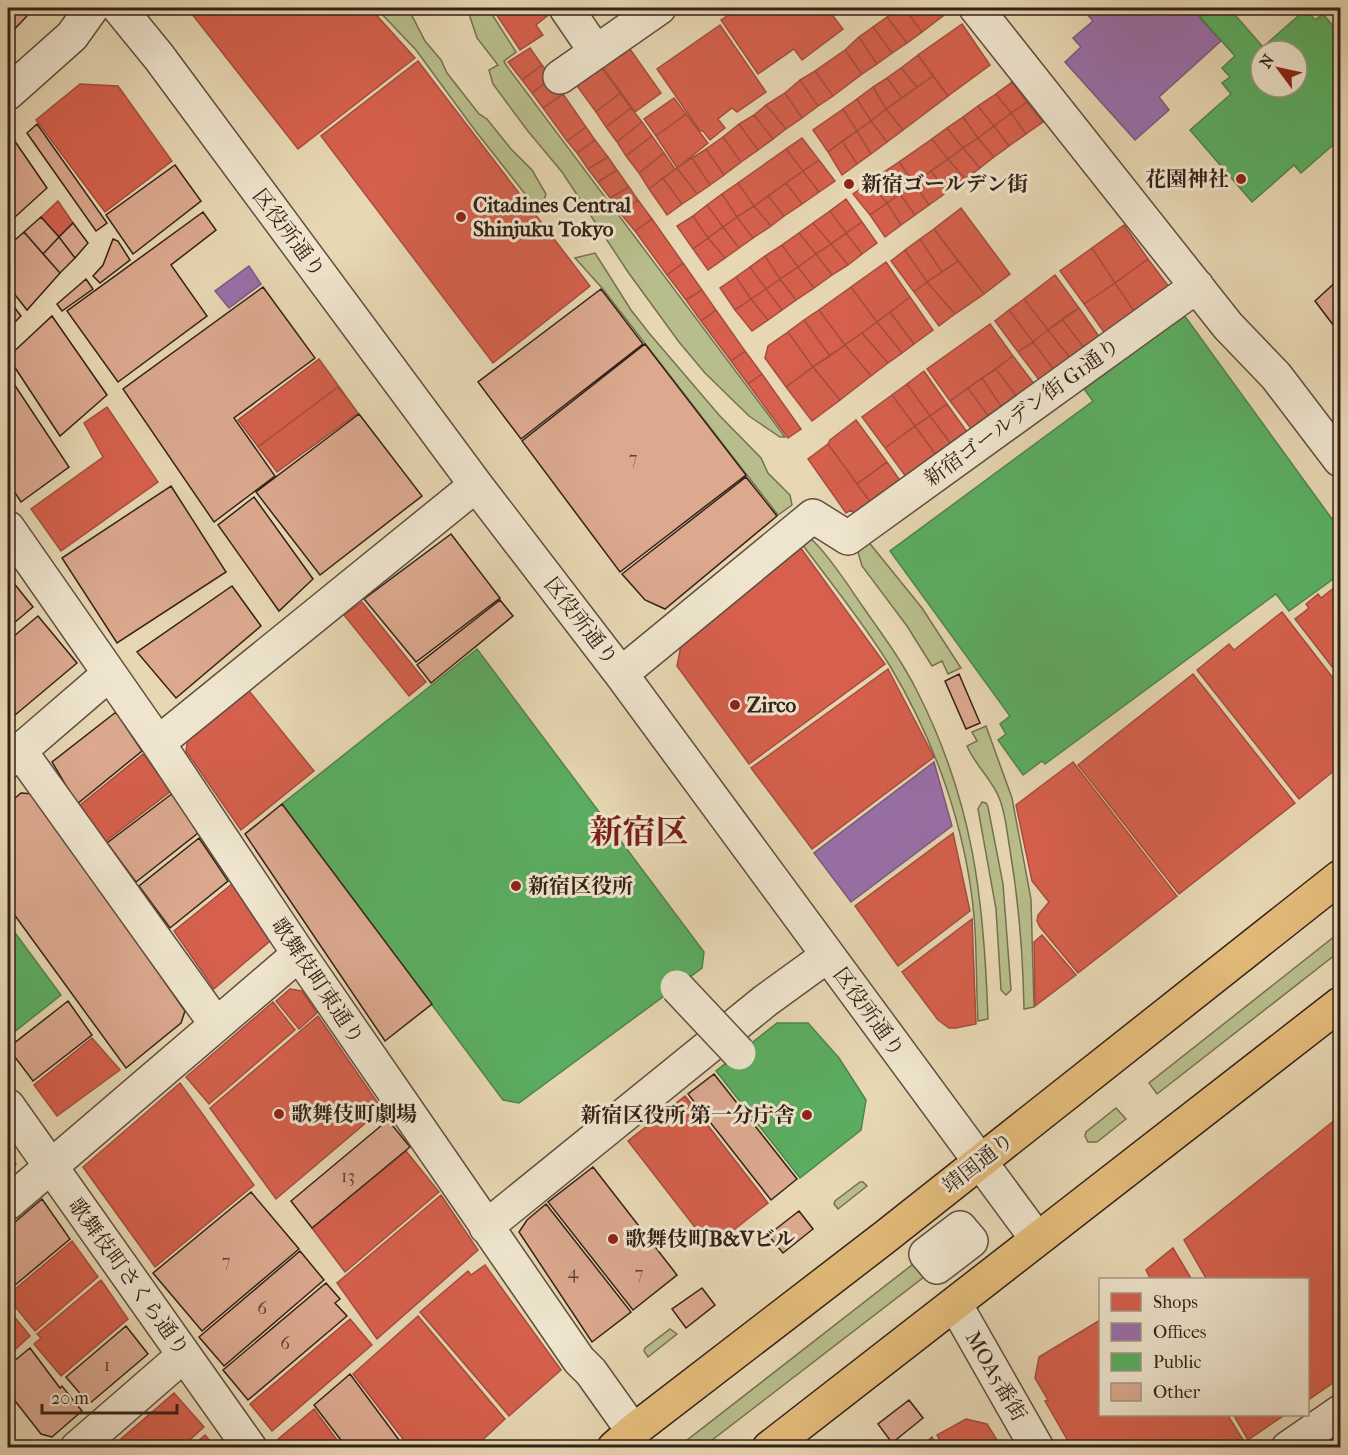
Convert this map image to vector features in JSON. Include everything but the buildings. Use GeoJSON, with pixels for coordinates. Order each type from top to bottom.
{"type":"FeatureCollection","features":[{"type":"Feature","properties":{"kind":"main road","name":"靖国通り"},"geometry":{"type":"LineString","coordinates":[[623,1439],[980,1162],[1341,877]]}},
{"type":"Feature","properties":{"kind":"main road"},"geometry":{"type":"LineString","coordinates":[[770,1448],[1341,1004]]}},
{"type":"Feature","properties":{"kind":"street"},"geometry":{"type":"LineString","coordinates":[[8,93],[72,36],[92,8]]}},
{"type":"Feature","properties":{"kind":"street","name":"区役所通り"},"geometry":{"type":"LineString","coordinates":[[119,8],[159,57],[476,485],[621,674],[1037,1239]]}},
{"type":"Feature","properties":{"kind":"street"},"geometry":{"type":"LineString","coordinates":[[566,8],[596,52]]}},
{"type":"Feature","properties":{"kind":"street"},"geometry":{"type":"LineString","coordinates":[[560,77],[659,8]]}},
{"type":"Feature","properties":{"kind":"street"},"geometry":{"type":"LineString","coordinates":[[976,8],[1228,326],[1276,376],[1341,460]]}},
{"type":"Feature","properties":{"kind":"street","name":"新宿ゴールデン街 G1通り"},"geometry":{"type":"LineString","coordinates":[[621,674],[813,516],[848,538],[1197,286]]}},
{"type":"Feature","properties":{"kind":"street"},"geometry":{"type":"LineString","coordinates":[[158,743],[476,485]]}},
{"type":"Feature","properties":{"kind":"street","name":"歌舞伎町東通り"},"geometry":{"type":"LineString","coordinates":[[8,528],[158,743],[486,1227],[579,1360],[591,1372],[623,1439]]}},
{"type":"Feature","properties":{"kind":"street"},"geometry":{"type":"LineString","coordinates":[[109,674],[14,756],[216,1024]]}},
{"type":"Feature","properties":{"kind":"street"},"geometry":{"type":"LineString","coordinates":[[8,1203],[299,954]]}},
{"type":"Feature","properties":{"kind":"street"},"geometry":{"type":"LineString","coordinates":[[486,1227],[765,1001],[827,956]]}},
{"type":"Feature","properties":{"kind":"street"},"geometry":{"type":"LineString","coordinates":[[677,987],[739,1053]]}},
{"type":"Feature","properties":{"kind":"street","name":"歌舞伎町さくら通り"},"geometry":{"type":"LineString","coordinates":[[8,1106],[250,1448]]}},
{"type":"Feature","properties":{"kind":"street","name":"MOA5番街"},"geometry":{"type":"LineString","coordinates":[[955,1304],[1038,1448]]}},
{"type":"Feature","properties":{"kind":"street"},"geometry":{"type":"LineString","coordinates":[[77,1448],[184,1355]]}},
{"type":"Feature","properties":{"kind":"street"},"geometry":{"type":"LineString","coordinates":[[1288,1448],[1341,1412]]}},
{"type":"Feature","properties":{"kind":"green space"},"geometry":{"type":"Polygon","coordinates":[[[376,8],[408,8],[425,41],[441,60],[447,73],[479,114],[487,119],[511,149],[532,170],[546,194],[540,213],[416,50],[376,8]]]}},
{"type":"Feature","properties":{"kind":"green space"},"geometry":{"type":"Polygon","coordinates":[[[467,8],[488,8],[516,52],[504,61],[506,65],[785,437],[780,437],[749,416],[705,373],[679,342],[628,272],[562,172],[493,84],[489,70],[498,65],[477,38],[467,8]]]}},
{"type":"Feature","properties":{"kind":"green space"},"geometry":{"type":"Polygon","coordinates":[[[595,253],[631,310],[719,415],[761,458],[768,473],[790,495],[792,505],[778,515],[602,288],[575,258],[595,253]]]}},
{"type":"Feature","properties":{"kind":"green space"},"geometry":{"type":"Polygon","coordinates":[[[810,538],[838,571],[905,669],[936,732],[951,772],[963,811],[979,891],[988,1019],[978,1021],[975,929],[970,883],[964,850],[946,786],[921,724],[890,666],[858,618],[799,540],[810,538]]]}},
{"type":"Feature","properties":{"kind":"green space"},"geometry":{"type":"Polygon","coordinates":[[[867,540],[922,608],[961,668],[948,674],[942,661],[932,666],[907,626],[862,566],[858,552],[867,540]]]}},
{"type":"Feature","properties":{"kind":"green space"},"geometry":{"type":"Polygon","coordinates":[[[986,726],[1012,798],[1031,899],[1034,1007],[1024,1009],[1018,909],[1004,812],[997,793],[967,746],[977,741],[972,732],[986,726]]]}},
{"type":"Feature","properties":{"kind":"green space"},"geometry":{"type":"Polygon","coordinates":[[[982,802],[988,807],[1003,884],[1011,990],[1006,995],[1001,990],[996,909],[978,809],[982,802]]]}},
{"type":"Feature","properties":{"kind":"green space"},"geometry":{"type":"Polygon","coordinates":[[[1340,932],[1340,951],[1157,1094],[1149,1083],[1340,932]]]}},
{"type":"Feature","properties":{"kind":"green space"},"geometry":{"type":"Polygon","coordinates":[[[1116,1108],[1126,1119],[1097,1142],[1088,1142],[1086,1132],[1116,1108]]]}},
{"type":"Feature","properties":{"kind":"green space"},"geometry":{"type":"Polygon","coordinates":[[[860,1182],[867,1186],[838,1209],[834,1204],[835,1201],[860,1182]]]}},
{"type":"Feature","properties":{"kind":"green space"},"geometry":{"type":"Polygon","coordinates":[[[926,1254],[937,1267],[703,1447],[677,1448],[926,1254]]]}},
{"type":"Feature","properties":{"kind":"green space"},"geometry":{"type":"Polygon","coordinates":[[[670,1329],[677,1334],[648,1357],[644,1351],[645,1348],[670,1329]]]}},
{"type":"Feature","properties":{"kind":"place","name":"花園神社"},"geometry":{"type":"Point","coordinates":[1241,179]}},
{"type":"Feature","properties":{"kind":"place","name":"新宿ゴールデン街"},"geometry":{"type":"Point","coordinates":[849,184]}},
{"type":"Feature","properties":{"kind":"place","name":"Citadines Central Shinjuku Tokyo"},"geometry":{"type":"Point","coordinates":[461,217]}},
{"type":"Feature","properties":{"kind":"place","name":"Zirco"},"geometry":{"type":"Point","coordinates":[735,705]}},
{"type":"Feature","properties":{"kind":"place","name":"新宿区役所"},"geometry":{"type":"Point","coordinates":[516,886]}},
{"type":"Feature","properties":{"kind":"place","name":"歌舞伎町劇場"},"geometry":{"type":"Point","coordinates":[279,1114]}},
{"type":"Feature","properties":{"kind":"place","name":"新宿区役所 第一分庁舎"},"geometry":{"type":"Point","coordinates":[807,1115]}},
{"type":"Feature","properties":{"kind":"place","name":"歌舞伎町B&Vビル"},"geometry":{"type":"Point","coordinates":[613,1239]}},
{"type":"Feature","properties":{"kind":"district","name":"新宿区"},"geometry":{"type":"Point","coordinates":[639,831]}}]}
